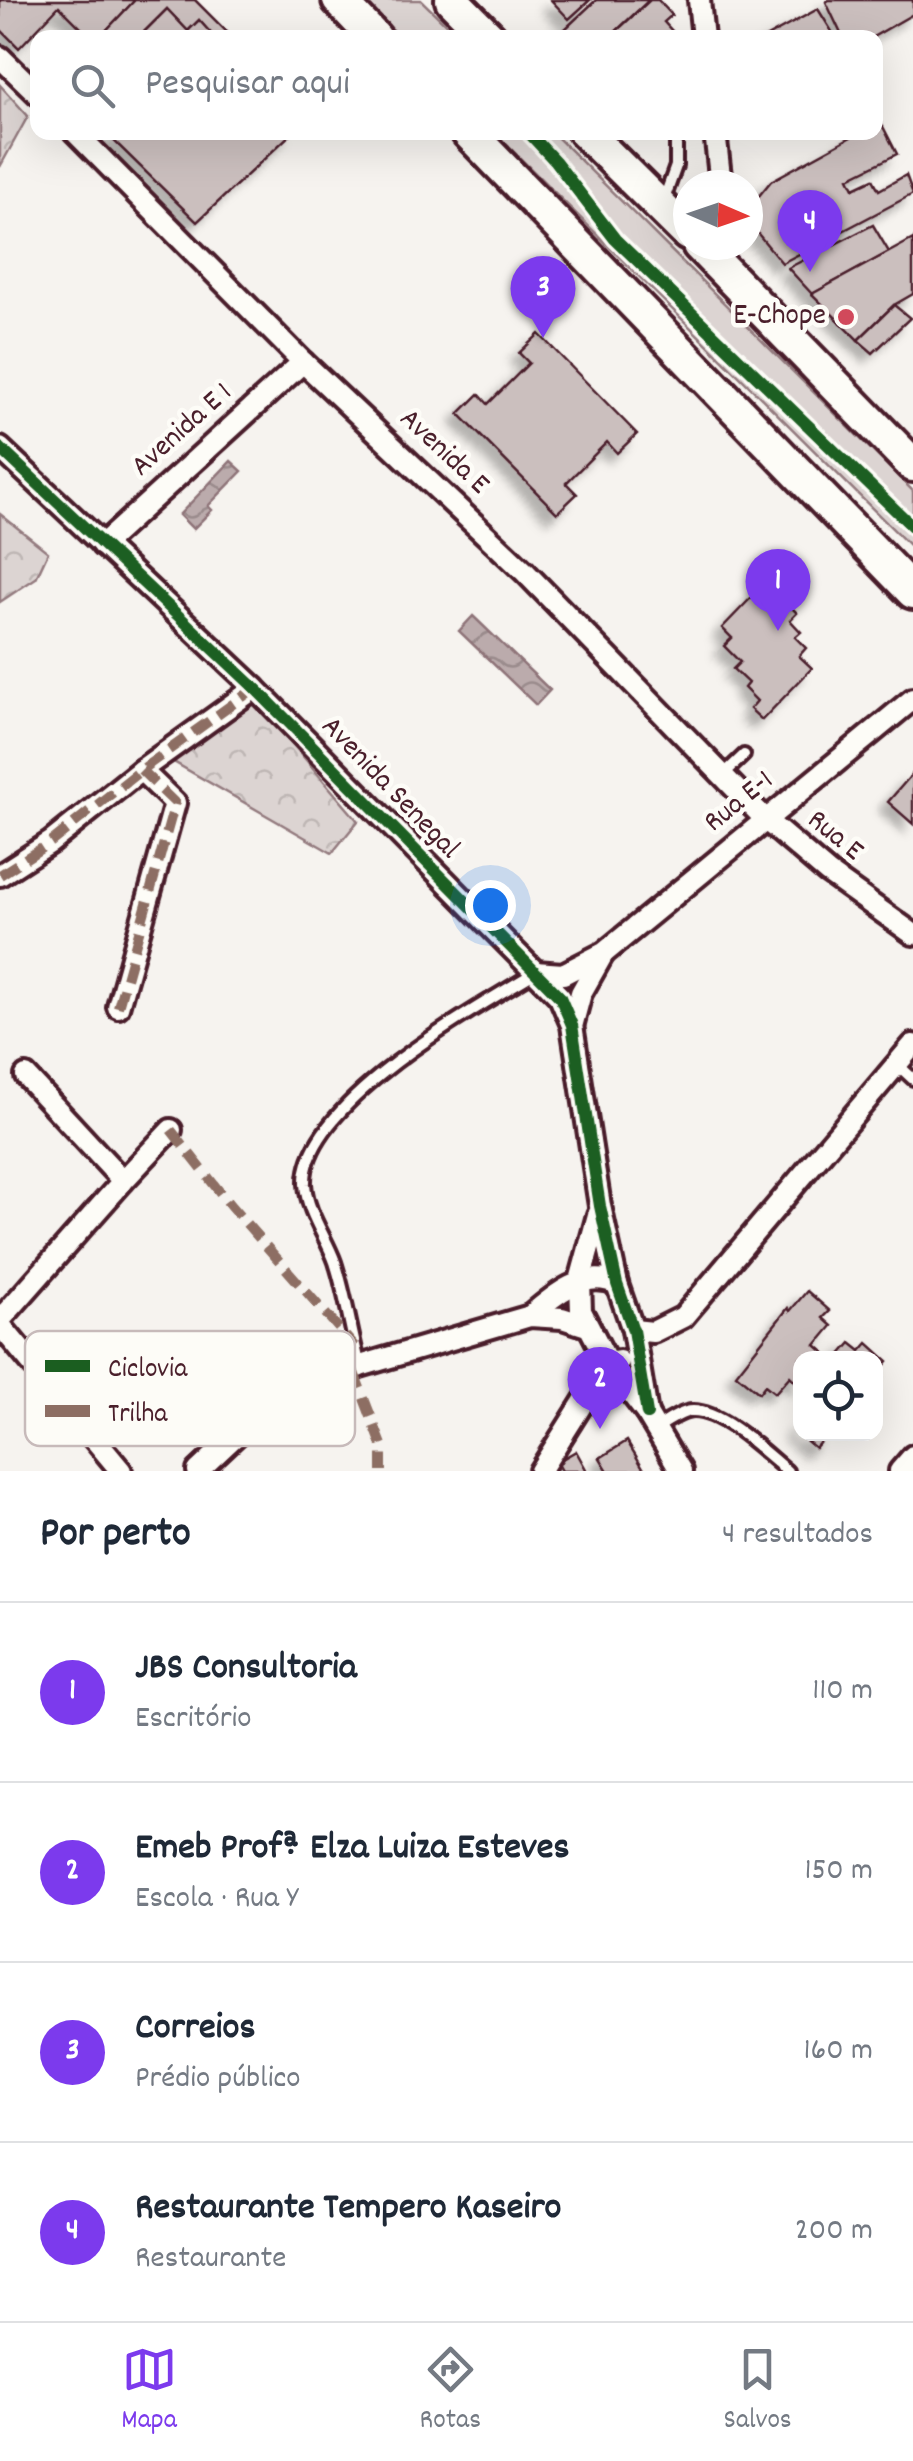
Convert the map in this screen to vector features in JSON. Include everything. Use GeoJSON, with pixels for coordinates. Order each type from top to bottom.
{"type":"FeatureCollection","features":[{"type":"Feature","properties":{"kind":"main road"},"geometry":{"type":"LineString","coordinates":[[339,0],[368,30]]}},
{"type":"Feature","properties":{"kind":"main road"},"geometry":{"type":"LineString","coordinates":[[452,0],[482,30]]}},
{"type":"Feature","properties":{"kind":"main road"},"geometry":{"type":"LineString","coordinates":[[476,140],[913,592]]}},
{"type":"Feature","properties":{"kind":"main road"},"geometry":{"type":"LineString","coordinates":[[594,140],[673,220]]}},
{"type":"Feature","properties":{"kind":"main road"},"geometry":{"type":"LineString","coordinates":[[714,260],[913,465]]}},
{"type":"Feature","properties":{"kind":"street"},"geometry":{"type":"LineString","coordinates":[[698,0],[702,30]]}},
{"type":"Feature","properties":{"kind":"street"},"geometry":{"type":"LineString","coordinates":[[0,57],[30,86]]}},
{"type":"Feature","properties":{"kind":"street","name":"Avenida E"},"geometry":{"type":"LineString","coordinates":[[83,140],[303,362],[525,572],[767,822]]}},
{"type":"Feature","properties":{"kind":"street"},"geometry":{"type":"LineString","coordinates":[[716,140],[719,170]]}},
{"type":"Feature","properties":{"kind":"street"},"geometry":{"type":"LineString","coordinates":[[730,260],[732,279]]}},
{"type":"Feature","properties":{"kind":"street","name":"Avenida E 1"},"geometry":{"type":"LineString","coordinates":[[102,544],[303,362]]}},
{"type":"Feature","properties":{"kind":"street","name":"Avenida Senegal"},"geometry":{"type":"LineString","coordinates":[[0,448],[255,688],[560,996],[572,1024],[600,1206],[617,1284],[633,1330],[651,1421]]}},
{"type":"Feature","properties":{"kind":"street"},"geometry":{"type":"LineString","coordinates":[[0,875],[51,842],[141,770],[255,688]]}},
{"type":"Feature","properties":{"kind":"street","name":"Rua E-1"},"geometry":{"type":"LineString","coordinates":[[535,972],[564,974],[604,953],[913,699]]}},
{"type":"Feature","properties":{"kind":"street"},"geometry":{"type":"LineString","coordinates":[[118,1007],[175,803],[141,770]]}},
{"type":"Feature","properties":{"kind":"street","name":"Rua E"},"geometry":{"type":"LineString","coordinates":[[767,822],[828,873],[913,934]]}},
{"type":"Feature","properties":{"kind":"street","name":"Rua E-1"},"geometry":{"type":"LineString","coordinates":[[572,1024],[581,993],[604,953]]}},
{"type":"Feature","properties":{"kind":"street"},"geometry":{"type":"LineString","coordinates":[[633,1330],[654,1332],[683,1317],[913,1045]]}},
{"type":"Feature","properties":{"kind":"street"},"geometry":{"type":"LineString","coordinates":[[26,1076],[123,1181]]}},
{"type":"Feature","properties":{"kind":"street"},"geometry":{"type":"LineString","coordinates":[[25,1353],[0,1322],[171,1130]]}},
{"type":"Feature","properties":{"kind":"street","name":"Avenida Senegal"},"geometry":{"type":"LineString","coordinates":[[600,1206],[580,1281],[580,1311],[608,1363],[651,1421],[681,1471]]}},
{"type":"Feature","properties":{"kind":"street"},"geometry":{"type":"LineString","coordinates":[[355,1368],[530,1316],[580,1281],[601,1279],[617,1284]]}},
{"type":"Feature","properties":{"kind":"street"},"geometry":{"type":"LineString","coordinates":[[530,1316],[562,1318],[587,1326]]}},
{"type":"Feature","properties":{"kind":"street"},"geometry":{"type":"LineString","coordinates":[[540,1471],[608,1363],[637,1357]]}},
{"type":"Feature","properties":{"kind":"street"},"geometry":{"type":"LineString","coordinates":[[101,1446],[121,1471]]}},
{"type":"Feature","properties":{"kind":"street"},"geometry":{"type":"LineString","coordinates":[[198,1471],[225,1446]]}},
{"type":"Feature","properties":{"kind":"street"},"geometry":{"type":"LineString","coordinates":[[900,1471],[913,1456]]}},
{"type":"Feature","properties":{"kind":"lane"},"geometry":{"type":"LineString","coordinates":[[661,208],[676,166],[676,140]]}},
{"type":"Feature","properties":{"kind":"lane"},"geometry":{"type":"LineString","coordinates":[[723,776],[744,755]]}},
{"type":"Feature","properties":{"kind":"lane"},"geometry":{"type":"LineString","coordinates":[[352,1331],[335,1262],[310,1204],[305,1182],[322,1135],[351,1099],[392,1064],[535,972]]}},
{"type":"Feature","properties":{"kind":"lane"},"geometry":{"type":"LineString","coordinates":[[897,1064],[913,1079]]}},
{"type":"Feature","properties":{"kind":"lane"},"geometry":{"type":"LineString","coordinates":[[355,1345],[360,1366]]}},
{"type":"Feature","properties":{"kind":"lane"},"geometry":{"type":"LineString","coordinates":[[651,1421],[689,1410],[709,1414],[788,1471]]}},
{"type":"Feature","properties":{"kind":"green space"},"geometry":{"type":"Polygon","coordinates":[[[363,0],[421,0],[452,30],[393,30],[363,0]]]}},
{"type":"Feature","properties":{"kind":"green space"},"geometry":{"type":"Polygon","coordinates":[[[0,85],[28,116],[0,167],[0,85]]]}},
{"type":"Feature","properties":{"kind":"green space"},"geometry":{"type":"Polygon","coordinates":[[[502,140],[560,140],[673,252],[673,260],[681,260],[913,491],[913,549],[502,140]]]}},
{"type":"Feature","properties":{"kind":"green space"},"geometry":{"type":"Polygon","coordinates":[[[0,514],[48,552],[36,578],[0,602],[0,514]]]}},
{"type":"Feature","properties":{"kind":"green space"},"geometry":{"type":"Polygon","coordinates":[[[255,700],[358,821],[332,853],[172,761],[255,700]]]}},
{"type":"Feature","properties":{"kind":"water"},"geometry":{"type":"Polygon","coordinates":[[[231,461],[242,471],[208,506],[212,510],[193,529],[179,515],[231,461]]]}},
{"type":"Feature","properties":{"kind":"water"},"geometry":{"type":"Polygon","coordinates":[[[473,616],[550,690],[536,705],[459,631],[473,616]]]}},
{"type":"Feature","properties":{"kind":"building"},"geometry":{"type":"Polygon","coordinates":[[[0,0],[135,0],[107,30],[83,30],[59,6],[36,30],[30,30],[30,36],[19,48],[0,29],[0,0]]]}},
{"type":"Feature","properties":{"kind":"building"},"geometry":{"type":"Polygon","coordinates":[[[135,0],[195,0],[225,30],[208,30],[199,20],[187,30],[167,9],[146,30],[107,30],[135,0]]]}},
{"type":"Feature","properties":{"kind":"building"},"geometry":{"type":"Polygon","coordinates":[[[551,0],[590,0],[569,19],[551,0]]]}},
{"type":"Feature","properties":{"kind":"building"},"geometry":{"type":"Polygon","coordinates":[[[596,0],[649,0],[617,30],[564,30],[596,0]]]}},
{"type":"Feature","properties":{"kind":"building"},"geometry":{"type":"Polygon","coordinates":[[[650,0],[658,0],[672,15],[664,22],[671,30],[618,30],[650,0]]]}},
{"type":"Feature","properties":{"kind":"building"},"geometry":{"type":"Polygon","coordinates":[[[913,0],[913,14],[883,31],[839,30],[826,2],[913,0]]]}},
{"type":"Feature","properties":{"kind":"building"},"geometry":{"type":"Polygon","coordinates":[[[167,9],[187,30],[146,30],[167,9]]]}},
{"type":"Feature","properties":{"kind":"building"},"geometry":{"type":"Polygon","coordinates":[[[818,9],[831,30],[780,30],[818,9]]]}},
{"type":"Feature","properties":{"kind":"building"},"geometry":{"type":"Polygon","coordinates":[[[199,20],[208,30],[189,30],[199,20]]]}},
{"type":"Feature","properties":{"kind":"building"},"geometry":{"type":"Polygon","coordinates":[[[883,127],[897,154],[849,178],[854,188],[873,179],[879,190],[906,175],[913,194],[782,263],[763,240],[763,191],[771,181],[845,140],[883,140],[883,127]]]}},
{"type":"Feature","properties":{"kind":"building"},"geometry":{"type":"Polygon","coordinates":[[[113,140],[284,140],[197,222],[113,140]]]}},
{"type":"Feature","properties":{"kind":"building"},"geometry":{"type":"Polygon","coordinates":[[[873,225],[889,252],[812,294],[788,268],[873,225]]]}},
{"type":"Feature","properties":{"kind":"building"},"geometry":{"type":"Polygon","coordinates":[[[913,239],[913,294],[894,305],[858,340],[812,294],[913,239]]]}},
{"type":"Feature","properties":{"kind":"building"},"geometry":{"type":"Polygon","coordinates":[[[894,305],[910,318],[873,353],[858,340],[894,305]]]}},
{"type":"Feature","properties":{"kind":"building"},"geometry":{"type":"Polygon","coordinates":[[[539,334],[637,434],[617,453],[607,442],[566,483],[577,494],[557,513],[459,414],[479,394],[488,404],[529,363],[519,353],[539,334]]]}},
{"type":"Feature","properties":{"kind":"building"},"geometry":{"type":"Polygon","coordinates":[[[775,573],[793,591],[784,600],[797,613],[790,620],[801,632],[795,637],[806,648],[799,656],[812,668],[762,720],[750,709],[757,701],[744,688],[748,683],[733,669],[740,662],[724,646],[732,638],[722,628],[775,573]]]}},
{"type":"Feature","properties":{"kind":"building"},"geometry":{"type":"Polygon","coordinates":[[[913,773],[913,824],[888,802],[913,773]]]}},
{"type":"Feature","properties":{"kind":"building"},"geometry":{"type":"Polygon","coordinates":[[[807,1291],[830,1311],[823,1318],[832,1326],[816,1345],[823,1351],[793,1351],[793,1379],[790,1376],[775,1393],[765,1385],[759,1393],[736,1374],[788,1308],[790,1311],[807,1291]]]}},
{"type":"Feature","properties":{"kind":"building"},"geometry":{"type":"Polygon","coordinates":[[[851,1343],[861,1351],[844,1351],[851,1343]]]}},
{"type":"Feature","properties":{"kind":"building"},"geometry":{"type":"Polygon","coordinates":[[[868,1343],[877,1351],[861,1351],[868,1343]]]}},
{"type":"Feature","properties":{"kind":"building"},"geometry":{"type":"Polygon","coordinates":[[[627,1441],[645,1471],[608,1471],[600,1458],[627,1441]]]}},
{"type":"Feature","properties":{"kind":"building"},"geometry":{"type":"Polygon","coordinates":[[[576,1451],[587,1471],[562,1471],[557,1462],[576,1451]]]}},
{"type":"Feature","properties":{"kind":"marked path"},"geometry":{"type":"LineString","coordinates":[[0,875],[51,842],[141,770],[255,688]]}},
{"type":"Feature","properties":{"kind":"marked path"},"geometry":{"type":"LineString","coordinates":[[118,1007],[175,803],[141,770]]}},
{"type":"Feature","properties":{"kind":"marked path"},"geometry":{"type":"LineString","coordinates":[[171,1130],[230,1205],[341,1331]]}},
{"type":"Feature","properties":{"kind":"marked path"},"geometry":{"type":"LineString","coordinates":[[355,1375],[382,1445],[382,1471]]}},
{"type":"Feature","properties":{"kind":"cycle path"},"geometry":{"type":"LineString","coordinates":[[535,140],[615,239],[913,527]]}},
{"type":"Feature","properties":{"kind":"cycle path"},"geometry":{"type":"LineString","coordinates":[[0,448],[255,688],[560,997],[572,1025],[600,1206],[617,1284],[633,1330],[647,1414]]}},
{"type":"Feature","properties":{"kind":"place","name":"Restaurante Tempero Kaseiro"},"geometry":{"type":"Point","coordinates":[810,272]}},
{"type":"Feature","properties":{"kind":"place","name":"E-Chope"},"geometry":{"type":"Point","coordinates":[846,317]}},
{"type":"Feature","properties":{"kind":"place","name":"Correios"},"geometry":{"type":"Point","coordinates":[543,338]}},
{"type":"Feature","properties":{"kind":"place","name":"JBS Consultoria"},"geometry":{"type":"Point","coordinates":[778,631]}},
{"type":"Feature","properties":{"kind":"place","name":"Emeb Profª Elza Luiza Esteves"},"geometry":{"type":"Point","coordinates":[600,1429]}}]}
